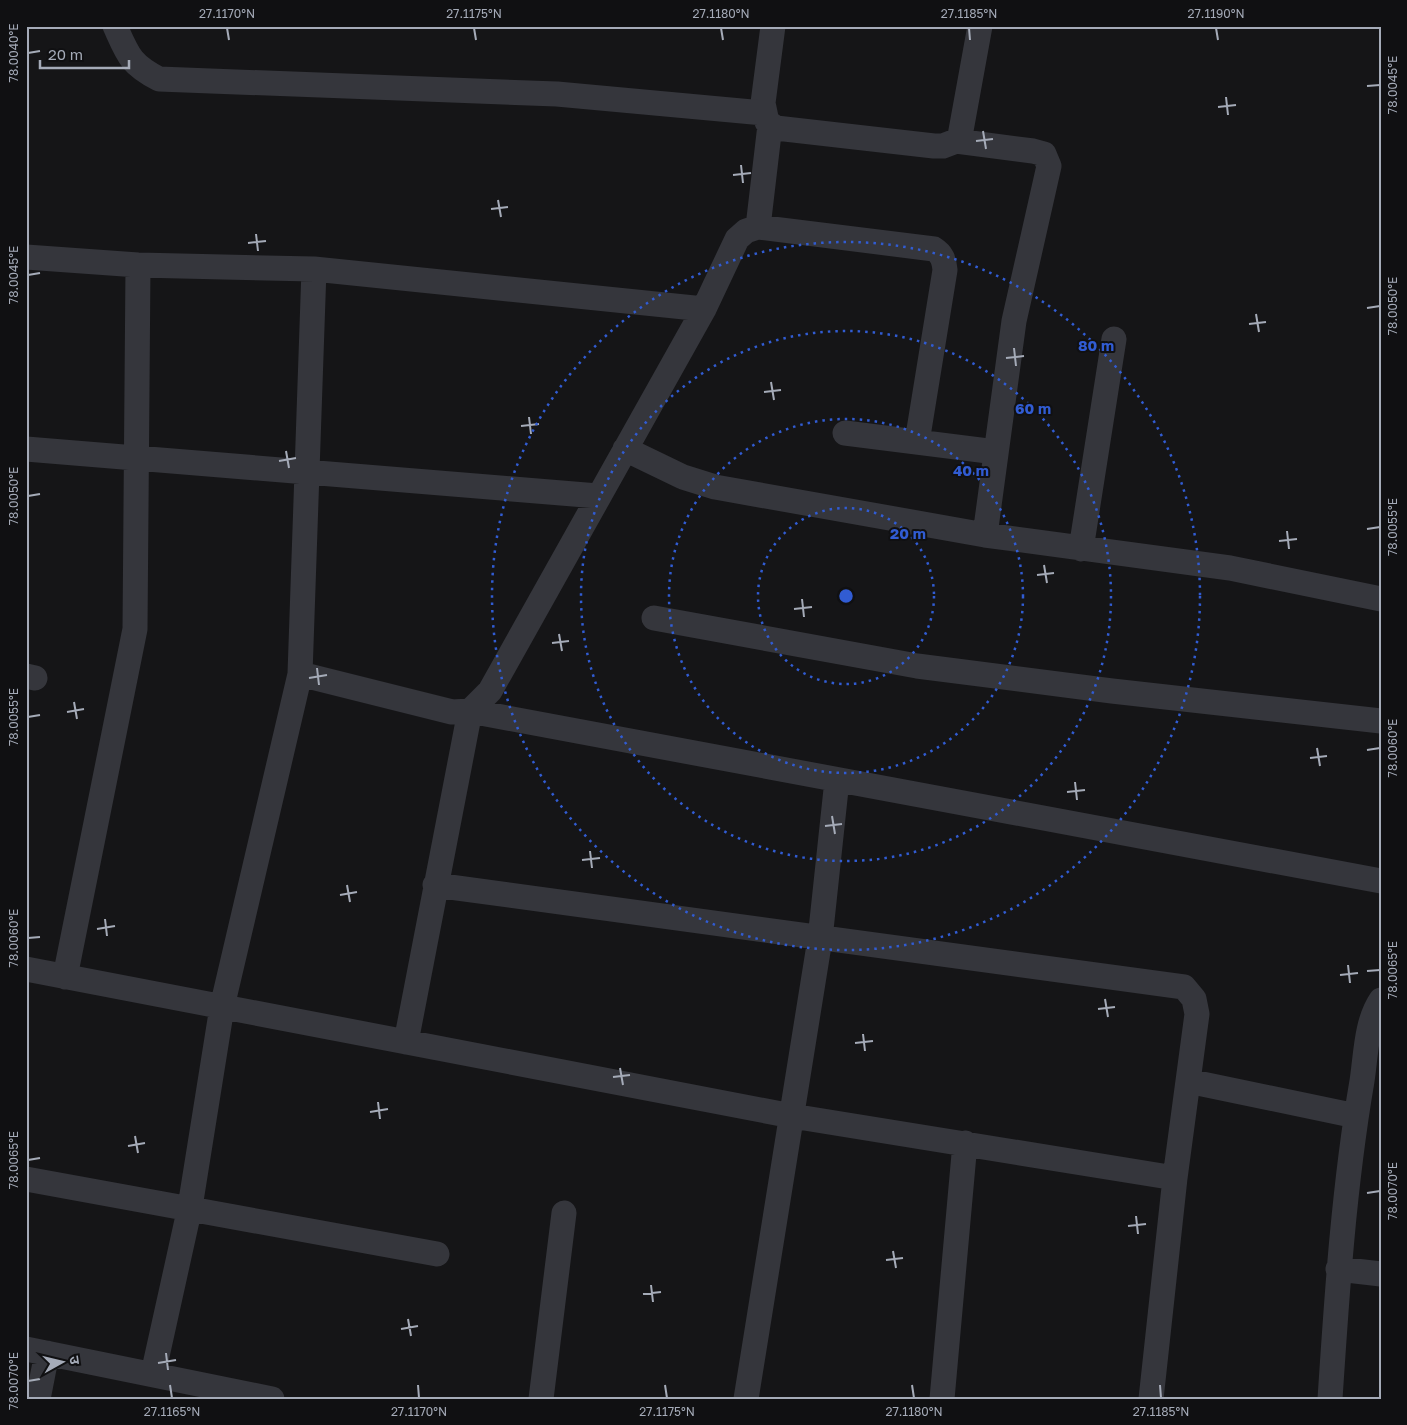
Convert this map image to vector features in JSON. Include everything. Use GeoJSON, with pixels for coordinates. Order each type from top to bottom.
{"type":"FeatureCollection","features":[{"type":"Feature","properties":{"kind":"street"},"geometry":{"type":"LineString","coordinates":[[115,26],[132,61],[159,79],[557,94],[767,119],[782,129],[934,146],[943,146],[956,141],[1044,154],[1049,166],[1014,321],[985,535]]}},
{"type":"Feature","properties":{"kind":"street"},"geometry":{"type":"LineString","coordinates":[[758,227],[767,119],[763,103],[773,26]]}},
{"type":"Feature","properties":{"kind":"street"},"geometry":{"type":"LineString","coordinates":[[956,141],[960,136],[980,26]]}},
{"type":"Feature","properties":{"kind":"street"},"geometry":{"type":"LineString","coordinates":[[406,1042],[470,711],[490,691],[704,309],[737,238],[746,231],[758,227],[934,249],[939,253],[945,270],[917,442]]}},
{"type":"Feature","properties":{"kind":"street"},"geometry":{"type":"LineString","coordinates":[[26,257],[138,265],[314,269],[704,309]]}},
{"type":"Feature","properties":{"kind":"street"},"geometry":{"type":"LineString","coordinates":[[66,977],[135,628],[138,265]]}},
{"type":"Feature","properties":{"kind":"street"},"geometry":{"type":"LineString","coordinates":[[154,1374],[190,1207],[222,1007],[300,674],[314,269]]}},
{"type":"Feature","properties":{"kind":"street"},"geometry":{"type":"LineString","coordinates":[[1081,549],[1114,339]]}},
{"type":"Feature","properties":{"kind":"street"},"geometry":{"type":"LineString","coordinates":[[845,433],[996,452]]}},
{"type":"Feature","properties":{"kind":"street"},"geometry":{"type":"LineString","coordinates":[[26,449],[598,496]]}},
{"type":"Feature","properties":{"kind":"street"},"geometry":{"type":"LineString","coordinates":[[625,450],[683,477],[715,487],[985,535],[1230,568],[1381,599]]}},
{"type":"Feature","properties":{"kind":"street"},"geometry":{"type":"LineString","coordinates":[[654,618],[917,666],[1112,691],[1381,721]]}},
{"type":"Feature","properties":{"kind":"street"},"geometry":{"type":"LineString","coordinates":[[300,674],[452,712],[470,711],[1381,881]]}},
{"type":"Feature","properties":{"kind":"street"},"geometry":{"type":"LineString","coordinates":[[746,1399],[820,939],[837,780]]}},
{"type":"Feature","properties":{"kind":"street"},"geometry":{"type":"LineString","coordinates":[[435,885],[820,939],[1184,987],[1194,999],[1197,1014],[1151,1399]]}},
{"type":"Feature","properties":{"kind":"street"},"geometry":{"type":"LineString","coordinates":[[26,969],[792,1116],[1176,1178]]}},
{"type":"Feature","properties":{"kind":"street"},"geometry":{"type":"LineString","coordinates":[[1330,1399],[1338,1268],[1356,1116],[1371,1023],[1381,1000]]}},
{"type":"Feature","properties":{"kind":"street"},"geometry":{"type":"LineString","coordinates":[[1188,1081],[1356,1116]]}},
{"type":"Feature","properties":{"kind":"street"},"geometry":{"type":"LineString","coordinates":[[942,1399],[965,1144]]}},
{"type":"Feature","properties":{"kind":"street"},"geometry":{"type":"LineString","coordinates":[[26,1179],[190,1207],[437,1254]]}},
{"type":"Feature","properties":{"kind":"street"},"geometry":{"type":"LineString","coordinates":[[541,1399],[564,1213]]}},
{"type":"Feature","properties":{"kind":"street"},"geometry":{"type":"LineString","coordinates":[[1338,1268],[1381,1274]]}},
{"type":"Feature","properties":{"kind":"street"},"geometry":{"type":"LineString","coordinates":[[38,1399],[37,1351],[272,1399]]}}]}
